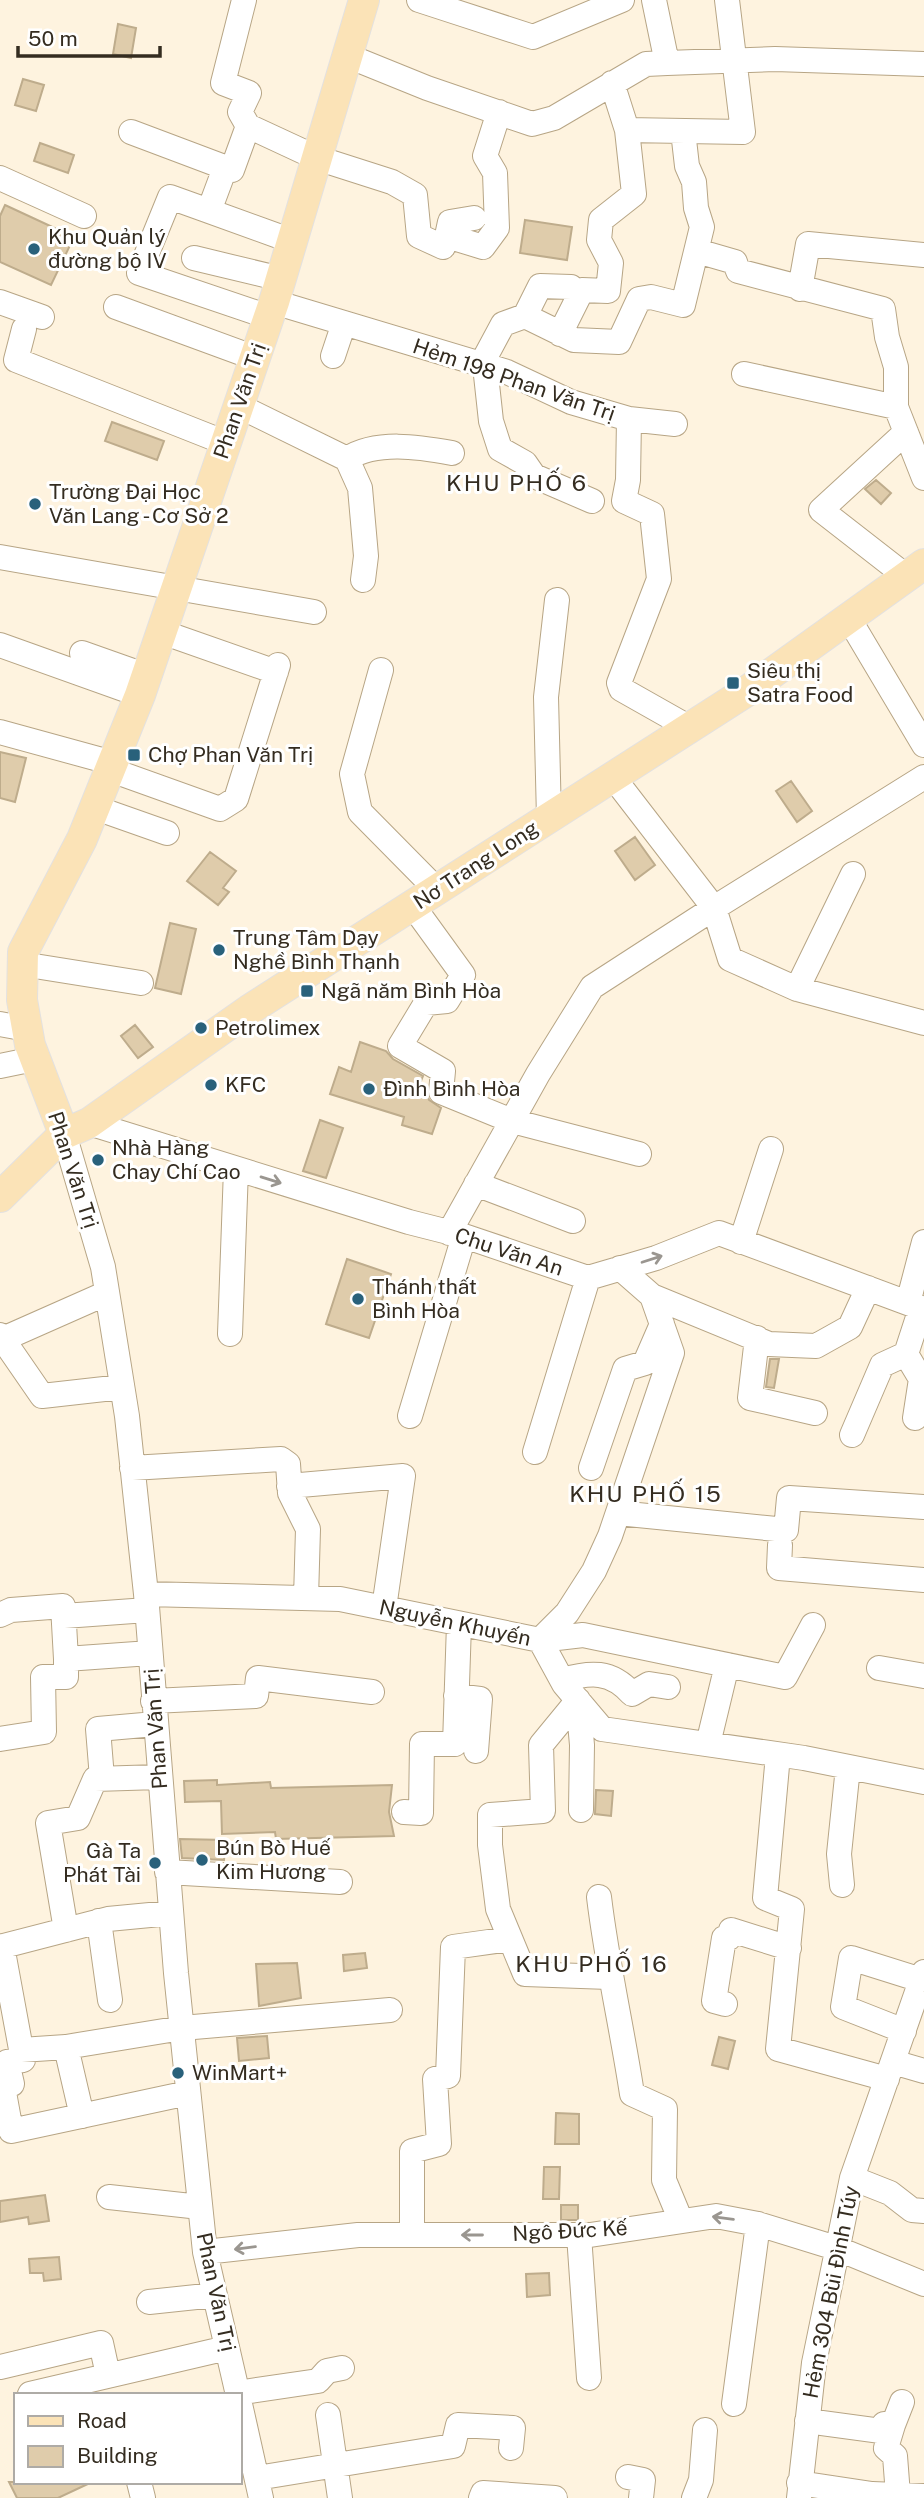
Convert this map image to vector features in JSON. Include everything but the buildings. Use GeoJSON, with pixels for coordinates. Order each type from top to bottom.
{"type":"FeatureCollection","features":[{"type":"Feature","properties":{"kind":"main road","name":"Phan Văn Trị"},"geometry":{"type":"LineString","coordinates":[[76,1129],[13,1026],[22,1000],[23,952],[96,808],[144,686],[275,299],[364,0]]}},
{"type":"Feature","properties":{"kind":"main road","name":"Nơ Trang Long"},"geometry":{"type":"LineString","coordinates":[[0,1196],[76,1129],[249,1010],[690,728],[853,617],[915,570]]}},
{"type":"Feature","properties":{"kind":"street"},"geometry":{"type":"LineString","coordinates":[[244,0],[223,83],[249,93],[240,112],[248,126],[317,158],[392,181],[415,195],[419,236],[443,247],[450,222],[474,218]]}},
{"type":"Feature","properties":{"kind":"street"},"geometry":{"type":"LineString","coordinates":[[419,0],[533,37],[622,0]]}},
{"type":"Feature","properties":{"kind":"street"},"geometry":{"type":"LineString","coordinates":[[654,0],[667,63]]}},
{"type":"Feature","properties":{"kind":"street"},"geometry":{"type":"LineString","coordinates":[[627,130],[743,132],[727,0]]}},
{"type":"Feature","properties":{"kind":"street"},"geometry":{"type":"LineString","coordinates":[[348,55],[532,124],[554,118],[646,64],[736,61],[924,64]]}},
{"type":"Feature","properties":{"kind":"street"},"geometry":{"type":"LineString","coordinates":[[608,291],[611,263],[599,240],[601,220],[634,194],[627,130],[612,83]]}},
{"type":"Feature","properties":{"kind":"street"},"geometry":{"type":"LineString","coordinates":[[447,236],[483,247],[497,228],[495,173],[485,156],[499,113]]}},
{"type":"Feature","properties":{"kind":"street"},"geometry":{"type":"LineString","coordinates":[[131,132],[232,170],[248,126]]}},
{"type":"Feature","properties":{"kind":"street"},"geometry":{"type":"LineString","coordinates":[[560,334],[582,290],[608,291],[639,299],[651,297],[682,305],[702,227],[696,208],[694,182],[687,166],[683,131]]}},
{"type":"Feature","properties":{"kind":"street"},"geometry":{"type":"LineString","coordinates":[[209,211],[225,168]]}},
{"type":"Feature","properties":{"kind":"street"},"geometry":{"type":"LineString","coordinates":[[0,178],[84,216]]}},
{"type":"Feature","properties":{"kind":"street"},"geometry":{"type":"LineString","coordinates":[[275,299],[139,273],[170,197],[292,241]]}},
{"type":"Feature","properties":{"kind":"street"},"geometry":{"type":"LineString","coordinates":[[800,289],[808,244],[924,254]]}},
{"type":"Feature","properties":{"kind":"street"},"geometry":{"type":"LineString","coordinates":[[697,251],[734,262],[738,271],[883,309],[896,367],[896,407],[924,478]]}},
{"type":"Feature","properties":{"kind":"street"},"geometry":{"type":"LineString","coordinates":[[194,258],[275,299]]}},
{"type":"Feature","properties":{"kind":"street"},"geometry":{"type":"LineString","coordinates":[[571,287],[540,286],[525,316],[503,324],[483,365],[491,421],[500,449],[525,463],[534,476],[592,501]]}},
{"type":"Feature","properties":{"kind":"street","name":"Hẻm 198 Phan Văn Trị"},"geometry":{"type":"LineString","coordinates":[[275,299],[344,323],[507,372],[571,402],[629,419],[675,424]]}},
{"type":"Feature","properties":{"kind":"street"},"geometry":{"type":"LineString","coordinates":[[525,316],[574,340],[619,342],[639,299]]}},
{"type":"Feature","properties":{"kind":"street"},"geometry":{"type":"LineString","coordinates":[[0,302],[33,323],[16,360],[226,443]]}},
{"type":"Feature","properties":{"kind":"street"},"geometry":{"type":"LineString","coordinates":[[116,307],[255,358]]}},
{"type":"Feature","properties":{"kind":"street"},"geometry":{"type":"LineString","coordinates":[[332,356],[344,323]]}},
{"type":"Feature","properties":{"kind":"street"},"geometry":{"type":"LineString","coordinates":[[744,374],[896,407]]}},
{"type":"Feature","properties":{"kind":"street"},"geometry":{"type":"LineString","coordinates":[[239,405],[347,459],[360,488],[366,556],[363,580]]}},
{"type":"Feature","properties":{"kind":"street"},"geometry":{"type":"LineString","coordinates":[[629,419],[628,480],[624,501],[652,514],[659,579],[619,683],[621,689],[690,728]]}},
{"type":"Feature","properties":{"kind":"street"},"geometry":{"type":"LineString","coordinates":[[906,432],[821,510],[915,570]]}},
{"type":"Feature","properties":{"kind":"street"},"geometry":{"type":"LineString","coordinates":[[347,459],[364,450],[382,447],[453,453]]}},
{"type":"Feature","properties":{"kind":"street"},"geometry":{"type":"LineString","coordinates":[[0,557],[176,590],[314,612]]}},
{"type":"Feature","properties":{"kind":"street"},"geometry":{"type":"LineString","coordinates":[[549,818],[545,697],[557,600]]}},
{"type":"Feature","properties":{"kind":"street"},"geometry":{"type":"LineString","coordinates":[[853,617],[923,718]]}},
{"type":"Feature","properties":{"kind":"street"},"geometry":{"type":"LineString","coordinates":[[853,617],[924,745]]}},
{"type":"Feature","properties":{"kind":"street"},"geometry":{"type":"LineString","coordinates":[[0,732],[112,766],[220,809],[236,799],[277,669],[162,632]]}},
{"type":"Feature","properties":{"kind":"street"},"geometry":{"type":"LineString","coordinates":[[0,645],[144,686]]}},
{"type":"Feature","properties":{"kind":"street"},"geometry":{"type":"LineString","coordinates":[[82,653],[144,686]]}},
{"type":"Feature","properties":{"kind":"street"},"geometry":{"type":"LineString","coordinates":[[381,670],[352,774],[360,812],[425,898],[463,975],[447,1001],[426,1003],[400,1046],[443,1071],[441,1092],[512,1121],[639,1154]]}},
{"type":"Feature","properties":{"kind":"street"},"geometry":{"type":"LineString","coordinates":[[410,1416],[457,1234],[476,1184],[592,987],[924,776]]}},
{"type":"Feature","properties":{"kind":"street"},"geometry":{"type":"LineString","coordinates":[[613,777],[714,908],[730,959],[797,989],[924,1023]]}},
{"type":"Feature","properties":{"kind":"street"},"geometry":{"type":"LineString","coordinates":[[96,808],[167,833]]}},
{"type":"Feature","properties":{"kind":"street"},"geometry":{"type":"LineString","coordinates":[[797,989],[853,874]]}},
{"type":"Feature","properties":{"kind":"street"},"geometry":{"type":"LineString","coordinates":[[22,964],[141,983]]}},
{"type":"Feature","properties":{"kind":"street"},"geometry":{"type":"LineString","coordinates":[[0,1066],[34,1059]]}},
{"type":"Feature","properties":{"kind":"street","name":"Chu Văn An"},"geometry":{"type":"LineString","coordinates":[[76,1129],[236,1169],[457,1234],[589,1278],[719,1233],[917,1307]]}},
{"type":"Feature","properties":{"kind":"street","name":"Phan Văn Trị"},"geometry":{"type":"LineString","coordinates":[[76,1129],[103,1267],[132,1468],[146,1602],[167,1872],[205,2252],[237,2393]]}},
{"type":"Feature","properties":{"kind":"street"},"geometry":{"type":"LineString","coordinates":[[741,1242],[771,1149]]}},
{"type":"Feature","properties":{"kind":"street"},"geometry":{"type":"LineString","coordinates":[[230,1334],[236,1169]]}},
{"type":"Feature","properties":{"kind":"street"},"geometry":{"type":"LineString","coordinates":[[476,1184],[573,1221]]}},
{"type":"Feature","properties":{"kind":"street"},"geometry":{"type":"LineString","coordinates":[[915,1418],[922,1379],[906,1354],[917,1307],[924,1242]]}},
{"type":"Feature","properties":{"kind":"street"},"geometry":{"type":"LineString","coordinates":[[620,1268],[652,1296],[769,1343],[816,1346],[850,1326],[868,1288]]}},
{"type":"Feature","properties":{"kind":"street"},"geometry":{"type":"LineString","coordinates":[[535,1451],[589,1278]]}},
{"type":"Feature","properties":{"kind":"street"},"geometry":{"type":"LineString","coordinates":[[107,1293],[1,1337],[42,1396],[122,1387]]}},
{"type":"Feature","properties":{"kind":"street"},"geometry":{"type":"LineString","coordinates":[[540,1640],[567,1613],[594,1571],[618,1513],[672,1353],[652,1296]]}},
{"type":"Feature","properties":{"kind":"street"},"geometry":{"type":"LineString","coordinates":[[591,1468],[625,1370],[645,1363],[662,1324]]}},
{"type":"Feature","properties":{"kind":"street"},"geometry":{"type":"LineString","coordinates":[[757,1338],[750,1398],[816,1413]]}},
{"type":"Feature","properties":{"kind":"street"},"geometry":{"type":"LineString","coordinates":[[852,1435],[882,1365],[906,1354]]}},
{"type":"Feature","properties":{"kind":"street"},"geometry":{"type":"LineString","coordinates":[[132,1468],[281,1459],[288,1464],[290,1493],[308,1528],[306,1598]]}},
{"type":"Feature","properties":{"kind":"street"},"geometry":{"type":"LineString","coordinates":[[289,1486],[403,1476],[384,1608]]}},
{"type":"Feature","properties":{"kind":"street"},"geometry":{"type":"LineString","coordinates":[[618,1513],[786,1530],[789,1498],[924,1507]]}},
{"type":"Feature","properties":{"kind":"street"},"geometry":{"type":"LineString","coordinates":[[779,1545],[779,1568],[924,1580]]}},
{"type":"Feature","properties":{"kind":"street","name":"Nguyễn Khuyến"},"geometry":{"type":"LineString","coordinates":[[64,1616],[146,1602],[340,1599],[540,1640],[562,1680],[603,1729],[778,1755],[924,1782]]}},
{"type":"Feature","properties":{"kind":"street"},"geometry":{"type":"LineString","coordinates":[[0,1615],[12,1610],[63,1606],[66,1659],[66,1677],[43,1677],[44,1732],[0,1739]]}},
{"type":"Feature","properties":{"kind":"street"},"geometry":{"type":"LineString","coordinates":[[404,1812],[421,1812],[422,1744],[454,1744],[459,1624]]}},
{"type":"Feature","properties":{"kind":"street"},"geometry":{"type":"LineString","coordinates":[[540,1640],[583,1635],[785,1677],[813,1625]]}},
{"type":"Feature","properties":{"kind":"street"},"geometry":{"type":"LineString","coordinates":[[66,1659],[150,1653]]}},
{"type":"Feature","properties":{"kind":"street"},"geometry":{"type":"LineString","coordinates":[[708,1744],[727,1665]]}},
{"type":"Feature","properties":{"kind":"street"},"geometry":{"type":"LineString","coordinates":[[879,1668],[924,1676]]}},
{"type":"Feature","properties":{"kind":"street"},"geometry":{"type":"LineString","coordinates":[[562,1680],[589,1672],[610,1675],[632,1694],[649,1684],[667,1687]]}},
{"type":"Feature","properties":{"kind":"street"},"geometry":{"type":"LineString","coordinates":[[102,1779],[98,1729],[154,1712],[256,1696],[258,1678],[372,1692]]}},
{"type":"Feature","properties":{"kind":"street"},"geometry":{"type":"LineString","coordinates":[[456,1696],[480,1699],[477,1751]]}},
{"type":"Feature","properties":{"kind":"street"},"geometry":{"type":"LineString","coordinates":[[578,1700],[582,1745],[581,1811]]}},
{"type":"Feature","properties":{"kind":"street"},"geometry":{"type":"LineString","coordinates":[[578,1700],[541,1745],[543,1811],[490,1815],[490,1845],[498,1909],[525,1974],[609,1976]]}},
{"type":"Feature","properties":{"kind":"street"},"geometry":{"type":"LineString","coordinates":[[778,1755],[765,1898],[792,1909],[778,2049],[890,2070],[924,2071]]}},
{"type":"Feature","properties":{"kind":"street"},"geometry":{"type":"LineString","coordinates":[[842,1885],[839,1854],[848,1767]]}},
{"type":"Feature","properties":{"kind":"street"},"geometry":{"type":"LineString","coordinates":[[66,1930],[48,1823],[78,1818],[94,1779],[159,1777]]}},
{"type":"Feature","properties":{"kind":"street"},"geometry":{"type":"LineString","coordinates":[[167,1872],[340,1882]]}},
{"type":"Feature","properties":{"kind":"street"},"geometry":{"type":"LineString","coordinates":[[599,1897],[609,1976],[621,2024],[632,2094],[665,2109],[664,2180],[681,2221]]}},
{"type":"Feature","properties":{"kind":"street"},"geometry":{"type":"LineString","coordinates":[[22,2055],[1,1947],[99,1921],[171,1913]]}},
{"type":"Feature","properties":{"kind":"street"},"geometry":{"type":"LineString","coordinates":[[99,1921],[110,2000]]}},
{"type":"Feature","properties":{"kind":"street"},"geometry":{"type":"LineString","coordinates":[[725,2004],[714,2001],[724,1938],[729,1938],[731,1930],[789,1948]]}},
{"type":"Feature","properties":{"kind":"street"},"geometry":{"type":"LineString","coordinates":[[412,2235],[412,2151],[439,2144],[435,2079],[448,2076],[453,1947],[510,1939]]}},
{"type":"Feature","properties":{"kind":"street"},"geometry":{"type":"LineString","coordinates":[[904,2031],[842,2007],[851,1958],[923,1976]]}},
{"type":"Feature","properties":{"kind":"street","name":"Hẻm 304 Bùi Đình Túy"},"geometry":{"type":"LineString","coordinates":[[799,2491],[814,2363],[852,2178],[923,1976]]}},
{"type":"Feature","properties":{"kind":"street"},"geometry":{"type":"LineString","coordinates":[[188,2093],[11,2131],[3,2087],[12,2084],[6,2062],[22,2055],[182,2028],[390,2010]]}},
{"type":"Feature","properties":{"kind":"street"},"geometry":{"type":"LineString","coordinates":[[66,2047],[82,2116]]}},
{"type":"Feature","properties":{"kind":"street"},"geometry":{"type":"LineString","coordinates":[[852,2178],[890,2193],[912,2210],[924,2211]]}},
{"type":"Feature","properties":{"kind":"street"},"geometry":{"type":"LineString","coordinates":[[108,2197],[200,2207]]}},
{"type":"Feature","properties":{"kind":"street","name":"Ngô Đức Kế"},"geometry":{"type":"LineString","coordinates":[[205,2252],[358,2235],[579,2235],[716,2216],[758,2224],[836,2248],[924,2284]]}},
{"type":"Feature","properties":{"kind":"street"},"geometry":{"type":"LineString","coordinates":[[734,2404],[758,2224]]}},
{"type":"Feature","properties":{"kind":"street"},"geometry":{"type":"LineString","coordinates":[[579,2235],[589,2378]]}},
{"type":"Feature","properties":{"kind":"street"},"geometry":{"type":"LineString","coordinates":[[149,2302],[215,2295]]}},
{"type":"Feature","properties":{"kind":"street"},"geometry":{"type":"LineString","coordinates":[[0,2367],[101,2343],[108,2375]]}},
{"type":"Feature","properties":{"kind":"street"},"geometry":{"type":"LineString","coordinates":[[39,2393],[84,2388],[108,2375],[227,2348]]}},
{"type":"Feature","properties":{"kind":"street"},"geometry":{"type":"LineString","coordinates":[[242,2396],[318,2381],[327,2371],[342,2368]]}},
{"type":"Feature","properties":{"kind":"street"},"geometry":{"type":"LineString","coordinates":[[898,2495],[895,2456],[886,2448],[902,2402]]}},
{"type":"Feature","properties":{"kind":"street"},"geometry":{"type":"LineString","coordinates":[[328,2415],[340,2498]]}},
{"type":"Feature","properties":{"kind":"street","name":"Phan Văn Trị"},"geometry":{"type":"LineString","coordinates":[[242,2419],[255,2492]]}},
{"type":"Feature","properties":{"kind":"street"},"geometry":{"type":"LineString","coordinates":[[807,2421],[881,2431],[884,2424],[893,2425]]}},
{"type":"Feature","properties":{"kind":"street"},"geometry":{"type":"LineString","coordinates":[[255,2492],[335,2466],[453,2446],[458,2425],[513,2428],[511,2448]]}},
{"type":"Feature","properties":{"kind":"street"},"geometry":{"type":"LineString","coordinates":[[696,2497],[701,2480],[705,2430]]}},
{"type":"Feature","properties":{"kind":"street"},"geometry":{"type":"LineString","coordinates":[[628,2477],[643,2480],[641,2498]]}},
{"type":"Feature","properties":{"kind":"street"},"geometry":{"type":"LineString","coordinates":[[799,2491],[924,2496]]}},
{"type":"Feature","properties":{"kind":"street"},"geometry":{"type":"LineString","coordinates":[[481,2498],[483,2493],[554,2498]]}},
{"type":"Feature","properties":{"kind":"place","name":"Khu Quản lý đường bộ IV"},"geometry":{"type":"Point","coordinates":[34,249]}},
{"type":"Feature","properties":{"kind":"place","name":"Trường Đại Học Văn Lang - Cơ Sở 2"},"geometry":{"type":"Point","coordinates":[35,504]}},
{"type":"Feature","properties":{"kind":"place","name":"Siêu thị Satra Food"},"geometry":{"type":"Point","coordinates":[733,683]}},
{"type":"Feature","properties":{"kind":"place","name":"Chợ Phan Văn Trị"},"geometry":{"type":"Point","coordinates":[134,755]}},
{"type":"Feature","properties":{"kind":"place","name":"Trung Tâm Dạy Nghề Bình Thạnh"},"geometry":{"type":"Point","coordinates":[219,950]}},
{"type":"Feature","properties":{"kind":"place","name":"Ngã năm Bình Hòa"},"geometry":{"type":"Point","coordinates":[307,991]}},
{"type":"Feature","properties":{"kind":"place","name":"Petrolimex"},"geometry":{"type":"Point","coordinates":[201,1028]}},
{"type":"Feature","properties":{"kind":"place","name":"KFC"},"geometry":{"type":"Point","coordinates":[211,1085]}},
{"type":"Feature","properties":{"kind":"place","name":"Đình Bình Hòa"},"geometry":{"type":"Point","coordinates":[369,1089]}},
{"type":"Feature","properties":{"kind":"place","name":"Nhà Hàng Chay Chí Cao"},"geometry":{"type":"Point","coordinates":[98,1160]}},
{"type":"Feature","properties":{"kind":"place","name":"Thánh thất Bình Hòa"},"geometry":{"type":"Point","coordinates":[358,1299]}},
{"type":"Feature","properties":{"kind":"place","name":"Bún Bò Huế Kim Hương"},"geometry":{"type":"Point","coordinates":[202,1860]}},
{"type":"Feature","properties":{"kind":"place","name":"Gà Ta Phát Tài"},"geometry":{"type":"Point","coordinates":[155,1863]}},
{"type":"Feature","properties":{"kind":"place","name":"WinMart+"},"geometry":{"type":"Point","coordinates":[178,2073]}},
{"type":"Feature","properties":{"kind":"district","name":"KHU PHỐ 6"},"geometry":{"type":"Point","coordinates":[517,483]}},
{"type":"Feature","properties":{"kind":"district","name":"KHU PHỐ 15"},"geometry":{"type":"Point","coordinates":[646,1494]}},
{"type":"Feature","properties":{"kind":"district","name":"KHU PHỐ 16"},"geometry":{"type":"Point","coordinates":[592,1964]}}]}
